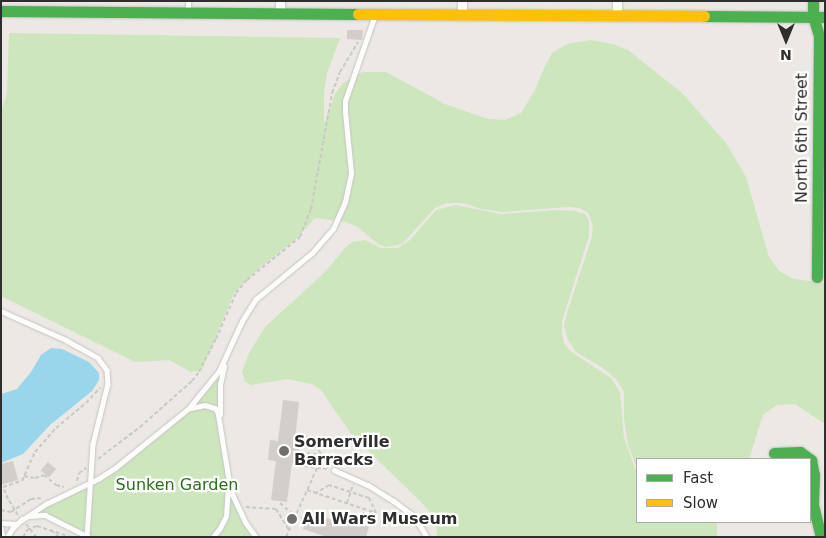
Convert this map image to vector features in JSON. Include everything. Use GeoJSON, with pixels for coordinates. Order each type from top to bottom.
{"type":"FeatureCollection","features":[{"type":"Feature","properties":{"kind":"street"},"geometry":{"type":"LineString","coordinates":[[280,1],[280,14]]}},
{"type":"Feature","properties":{"kind":"street"},"geometry":{"type":"LineString","coordinates":[[462,1],[462,16]]}},
{"type":"Feature","properties":{"kind":"street"},"geometry":{"type":"LineString","coordinates":[[617,1],[617,16]]}},
{"type":"Feature","properties":{"kind":"street","name":"North 6th Street"},"geometry":{"type":"LineString","coordinates":[[813,1],[812,16],[819,36],[822,116],[817,277]]}},
{"type":"Feature","properties":{"kind":"street"},"geometry":{"type":"LineString","coordinates":[[1,11],[98,7],[188,14],[825,17]]}},
{"type":"Feature","properties":{"kind":"street"},"geometry":{"type":"LineString","coordinates":[[774,453],[800,452],[808,458]]}},
{"type":"Feature","properties":{"kind":"street"},"geometry":{"type":"LineString","coordinates":[[811,460],[814,476],[813,505],[821,537]]}},
{"type":"Feature","properties":{"kind":"lane"},"geometry":{"type":"LineString","coordinates":[[188,1],[188,14]]}},
{"type":"Feature","properties":{"kind":"lane"},"geometry":{"type":"LineString","coordinates":[[212,537],[220,528],[226,516],[228,482],[220,417],[220,386],[230,351],[242,322],[256,299],[322,243],[340,216],[348,194],[351,173],[344,112],[345,101],[375,15]]}},
{"type":"Feature","properties":{"kind":"lane"},"geometry":{"type":"LineString","coordinates":[[1,310],[66,340],[98,358],[106,366],[109,376],[96,432],[92,463],[88,536],[45,515],[34,515],[8,525],[1,523]]}},
{"type":"Feature","properties":{"kind":"lane"},"geometry":{"type":"LineString","coordinates":[[7,537],[19,521],[46,504],[91,483],[115,468],[189,408],[207,388],[230,351]]}},
{"type":"Feature","properties":{"kind":"lane"},"geometry":{"type":"LineString","coordinates":[[189,408],[199,405],[212,406],[220,417]]}},
{"type":"Feature","properties":{"kind":"lane"},"geometry":{"type":"LineString","coordinates":[[334,470],[368,485],[394,501],[415,518],[427,537]]}},
{"type":"Feature","properties":{"kind":"lane"},"geometry":{"type":"LineString","coordinates":[[228,482],[237,507],[256,537]]}},
{"type":"Feature","properties":{"kind":"lane"},"geometry":{"type":"LineString","coordinates":[[1,528],[3,537]]}},
{"type":"Feature","properties":{"kind":"path"},"geometry":{"type":"LineString","coordinates":[[76,485],[78,484],[76,478],[78,473],[115,448],[192,381],[199,372],[216,339],[236,293],[254,275],[300,237],[313,201],[332,93],[357,42],[367,42]]}},
{"type":"Feature","properties":{"kind":"path"},"geometry":{"type":"LineString","coordinates":[[36,537],[30,529],[19,521],[3,487],[19,482],[24,476],[31,458],[40,446],[56,428],[96,394],[109,376]]}},
{"type":"Feature","properties":{"kind":"path"},"geometry":{"type":"LineString","coordinates":[[305,436],[323,455]]}},
{"type":"Feature","properties":{"kind":"path"},"geometry":{"type":"LineString","coordinates":[[307,453],[323,455]]}},
{"type":"Feature","properties":{"kind":"path"},"geometry":{"type":"LineString","coordinates":[[286,537],[323,455]]}},
{"type":"Feature","properties":{"kind":"path"},"geometry":{"type":"LineString","coordinates":[[304,466],[334,470]]}},
{"type":"Feature","properties":{"kind":"path"},"geometry":{"type":"LineString","coordinates":[[24,476],[35,478],[44,475],[56,485],[68,487]]}},
{"type":"Feature","properties":{"kind":"path"},"geometry":{"type":"LineString","coordinates":[[307,490],[316,493],[347,503],[376,513],[369,498],[329,485],[316,493]]}},
{"type":"Feature","properties":{"kind":"path"},"geometry":{"type":"LineString","coordinates":[[347,503],[351,492]]}},
{"type":"Feature","properties":{"kind":"path"},"geometry":{"type":"LineString","coordinates":[[1,510],[8,513],[31,499],[49,497]]}},
{"type":"Feature","properties":{"kind":"path"},"geometry":{"type":"LineString","coordinates":[[280,503],[295,516],[304,519]]}},
{"type":"Feature","properties":{"kind":"path"},"geometry":{"type":"LineString","coordinates":[[237,507],[276,509],[289,530]]}},
{"type":"Feature","properties":{"kind":"path"},"geometry":{"type":"LineString","coordinates":[[360,522],[365,509]]}},
{"type":"Feature","properties":{"kind":"path"},"geometry":{"type":"LineString","coordinates":[[23,537],[30,529],[37,526],[72,537]]}},
{"type":"Feature","properties":{"kind":"path"},"geometry":{"type":"LineString","coordinates":[[47,528],[59,537]]}},
{"type":"Feature","properties":{"kind":"green space"},"geometry":{"type":"Polygon","coordinates":[[[9,33],[340,38],[327,73],[324,92],[324,125],[335,94],[343,83],[363,72],[386,72],[445,104],[488,119],[505,120],[521,113],[535,90],[552,53],[567,44],[591,40],[613,44],[628,50],[682,93],[726,143],[746,177],[769,257],[779,271],[794,279],[825,283],[825,424],[795,404],[777,405],[763,415],[749,458],[636,458],[636,466],[628,445],[624,419],[624,392],[616,379],[603,368],[576,352],[568,340],[564,326],[592,237],[593,225],[588,213],[579,208],[569,207],[503,212],[481,209],[463,203],[447,203],[435,208],[402,244],[386,247],[378,244],[358,227],[346,222],[315,218],[295,240],[258,269],[234,293],[202,370],[191,372],[169,360],[135,362],[1,296],[1,112],[7,93],[9,33]]]}},
{"type":"Feature","properties":{"kind":"green space"},"geometry":{"type":"Polygon","coordinates":[[[456,205],[500,214],[557,210],[575,211],[585,214],[589,220],[589,236],[562,321],[562,333],[564,343],[570,351],[611,378],[620,392],[624,438],[636,471],[636,523],[717,523],[717,537],[437,537],[433,516],[352,435],[321,390],[312,384],[287,379],[251,385],[245,382],[242,372],[249,353],[265,327],[325,272],[346,247],[352,242],[365,240],[381,248],[398,248],[410,240],[436,210],[456,205]]]}},
{"type":"Feature","properties":{"kind":"green space","name":"Sunken Garden"},"geometry":{"type":"Polygon","coordinates":[[[230,351],[223,370],[220,417],[231,491],[256,537],[89,537],[49,517],[35,515],[38,509],[98,479],[177,419],[207,388],[230,351]]]}},
{"type":"Feature","properties":{"kind":"water"},"geometry":{"type":"Polygon","coordinates":[[[51,348],[62,349],[89,362],[99,373],[99,380],[92,391],[50,425],[23,454],[1,463],[1,394],[17,389],[31,372],[41,355],[51,348]]]}},
{"type":"Feature","properties":{"kind":"building"},"geometry":{"type":"Polygon","coordinates":[[[347,30],[363,30],[362,40],[347,39],[347,30]]]}},
{"type":"Feature","properties":{"kind":"building","name":"Somerville Barracks"},"geometry":{"type":"Polygon","coordinates":[[[283,400],[299,402],[295,441],[300,442],[298,464],[292,463],[287,502],[271,500],[276,461],[268,460],[270,440],[278,441],[283,400]]]}},
{"type":"Feature","properties":{"kind":"building"},"geometry":{"type":"Polygon","coordinates":[[[13,461],[18,480],[1,485],[1,464],[13,461]]]}},
{"type":"Feature","properties":{"kind":"building"},"geometry":{"type":"Polygon","coordinates":[[[48,462],[56,469],[49,478],[41,470],[48,462]]]}},
{"type":"Feature","properties":{"kind":"building"},"geometry":{"type":"Polygon","coordinates":[[[308,512],[347,525],[349,520],[369,527],[366,537],[327,537],[303,529],[308,512]]]}},
{"type":"Feature","properties":{"kind":"traffic: fast"},"geometry":{"type":"LineString","coordinates":[[813,1],[813,16],[819,36],[817,277]]}},
{"type":"Feature","properties":{"kind":"traffic: fast"},"geometry":{"type":"LineString","coordinates":[[1,11],[358,14]]}},
{"type":"Feature","properties":{"kind":"traffic: fast"},"geometry":{"type":"LineString","coordinates":[[704,16],[825,17]]}},
{"type":"Feature","properties":{"kind":"traffic: fast"},"geometry":{"type":"LineString","coordinates":[[774,453],[800,452],[808,458]]}},
{"type":"Feature","properties":{"kind":"traffic: fast"},"geometry":{"type":"LineString","coordinates":[[811,460],[814,475],[813,505],[821,537]]}},
{"type":"Feature","properties":{"kind":"traffic: slow"},"geometry":{"type":"LineString","coordinates":[[358,14],[704,16]]}},
{"type":"Feature","properties":{"kind":"place","name":"Somerville Barracks"},"geometry":{"type":"Point","coordinates":[284,451]}},
{"type":"Feature","properties":{"kind":"place","name":"All Wars Museum"},"geometry":{"type":"Point","coordinates":[292,519]}}]}
